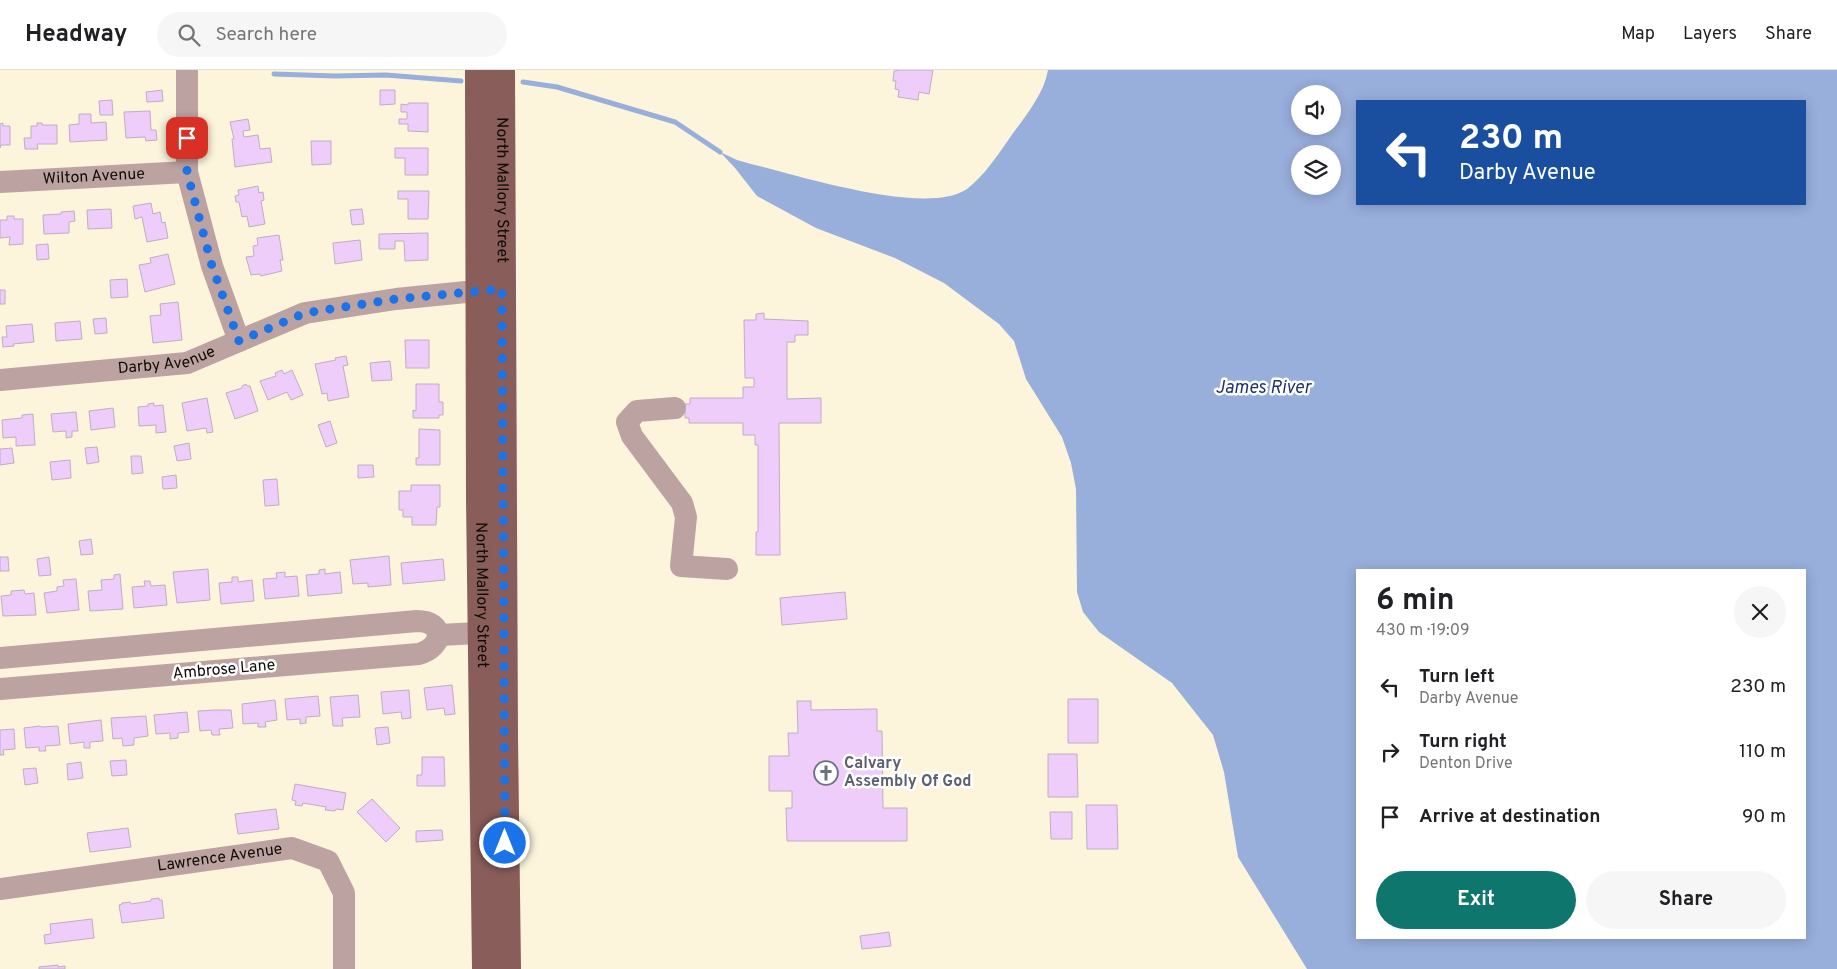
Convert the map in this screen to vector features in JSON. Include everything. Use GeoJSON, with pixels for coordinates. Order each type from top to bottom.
{"type":"FeatureCollection","features":[{"type":"Feature","properties":{"kind":"main road","name":"North Mallory Street"},"geometry":{"type":"LineString","coordinates":[[479,70],[491,290],[493,632],[486,969]]}},
{"type":"Feature","properties":{"kind":"main road","name":"North Mallory Street"},"geometry":{"type":"LineString","coordinates":[[491,290],[501,70]]}},
{"type":"Feature","properties":{"kind":"main road","name":"North Mallory Street"},"geometry":{"type":"LineString","coordinates":[[493,632],[505,855],[507,969]]}},
{"type":"Feature","properties":{"kind":"street"},"geometry":{"type":"LineString","coordinates":[[187,70],[187,172],[212,266],[239,341]]}},
{"type":"Feature","properties":{"kind":"street","name":"Wilton Avenue"},"geometry":{"type":"LineString","coordinates":[[0,182],[187,172]]}},
{"type":"Feature","properties":{"kind":"street","name":"Darby Avenue"},"geometry":{"type":"LineString","coordinates":[[0,380],[187,363],[305,313],[396,299],[491,290]]}},
{"type":"Feature","properties":{"kind":"street"},"geometry":{"type":"LineString","coordinates":[[675,408],[637,411],[627,422],[632,436],[682,503],[686,517],[681,566],[727,569]]}},
{"type":"Feature","properties":{"kind":"street","name":"Ambrose Lane"},"geometry":{"type":"LineString","coordinates":[[2,658],[422,621],[434,626],[439,635],[432,648],[419,654],[3,689]]}},
{"type":"Feature","properties":{"kind":"street"},"geometry":{"type":"LineString","coordinates":[[289,632],[292,664]]}},
{"type":"Feature","properties":{"kind":"street"},"geometry":{"type":"LineString","coordinates":[[439,635],[493,632]]}},
{"type":"Feature","properties":{"kind":"street"},"geometry":{"type":"LineString","coordinates":[[2,658],[3,689]]}},
{"type":"Feature","properties":{"kind":"street","name":"Lawrence Avenue"},"geometry":{"type":"LineString","coordinates":[[0,889],[292,848],[328,861],[344,893],[344,969]]}},
{"type":"Feature","properties":{"kind":"water","name":"James River"},"geometry":{"type":"Polygon","coordinates":[[[1048,70],[1837,70],[1837,969],[1307,969],[1238,857],[1224,772],[1213,735],[1172,683],[1099,632],[1083,612],[1077,592],[1076,489],[1071,463],[1062,437],[1026,379],[1014,341],[999,324],[944,283],[895,258],[816,228],[757,196],[720,152],[751,164],[862,191],[923,198],[948,196],[967,189],[985,172],[1038,98],[1048,70]]]}},
{"type":"Feature","properties":{"kind":"building"},"geometry":{"type":"Polygon","coordinates":[[[933,70],[929,94],[919,92],[918,100],[898,97],[899,90],[895,89],[896,81],[893,81],[894,71],[933,70]]]}},
{"type":"Feature","properties":{"kind":"building"},"geometry":{"type":"Polygon","coordinates":[[[162,90],[163,101],[147,102],[146,92],[162,90]]]}},
{"type":"Feature","properties":{"kind":"building"},"geometry":{"type":"Polygon","coordinates":[[[380,90],[395,90],[395,104],[380,105],[380,90]]]}},
{"type":"Feature","properties":{"kind":"building"},"geometry":{"type":"Polygon","coordinates":[[[112,100],[113,115],[100,115],[99,101],[112,100]]]}},
{"type":"Feature","properties":{"kind":"building"},"geometry":{"type":"Polygon","coordinates":[[[408,103],[428,103],[428,132],[408,131],[408,124],[399,124],[399,119],[407,119],[407,112],[401,112],[401,104],[408,105],[408,103]]]}},
{"type":"Feature","properties":{"kind":"building"},"geometry":{"type":"Polygon","coordinates":[[[150,111],[151,130],[156,130],[157,140],[146,141],[145,137],[126,138],[124,112],[150,111]]]}},
{"type":"Feature","properties":{"kind":"building"},"geometry":{"type":"Polygon","coordinates":[[[79,114],[91,114],[91,123],[106,122],[107,140],[70,142],[69,125],[79,124],[79,114]]]}},
{"type":"Feature","properties":{"kind":"building"},"geometry":{"type":"Polygon","coordinates":[[[248,119],[250,130],[243,131],[244,137],[258,135],[260,149],[270,148],[272,162],[235,167],[232,139],[234,139],[230,122],[248,119]]]}},
{"type":"Feature","properties":{"kind":"building"},"geometry":{"type":"Polygon","coordinates":[[[3,123],[3,126],[10,126],[10,145],[1,145],[0,148],[0,124],[3,123]]]}},
{"type":"Feature","properties":{"kind":"building"},"geometry":{"type":"Polygon","coordinates":[[[37,123],[57,125],[57,144],[37,144],[38,149],[25,149],[24,138],[31,138],[31,126],[37,126],[37,123]]]}},
{"type":"Feature","properties":{"kind":"building"},"geometry":{"type":"Polygon","coordinates":[[[311,141],[331,141],[331,164],[312,165],[311,141]]]}},
{"type":"Feature","properties":{"kind":"building"},"geometry":{"type":"Polygon","coordinates":[[[395,148],[428,148],[428,175],[405,175],[405,158],[395,158],[395,148]]]}},
{"type":"Feature","properties":{"kind":"building"},"geometry":{"type":"Polygon","coordinates":[[[258,186],[259,193],[263,192],[264,200],[261,201],[265,224],[249,227],[247,216],[242,217],[239,202],[236,202],[235,196],[239,195],[238,190],[258,186]]]}},
{"type":"Feature","properties":{"kind":"building"},"geometry":{"type":"Polygon","coordinates":[[[398,191],[429,191],[428,219],[408,219],[408,199],[398,199],[398,191]]]}},
{"type":"Feature","properties":{"kind":"building"},"geometry":{"type":"Polygon","coordinates":[[[151,203],[153,214],[160,212],[162,223],[165,222],[168,238],[147,242],[142,217],[135,219],[133,206],[151,203]]]}},
{"type":"Feature","properties":{"kind":"building"},"geometry":{"type":"Polygon","coordinates":[[[111,209],[112,228],[88,229],[87,210],[111,209]]]}},
{"type":"Feature","properties":{"kind":"building"},"geometry":{"type":"Polygon","coordinates":[[[362,209],[364,224],[352,225],[350,210],[362,209]]]}},
{"type":"Feature","properties":{"kind":"building"},"geometry":{"type":"Polygon","coordinates":[[[74,211],[75,221],[69,222],[69,233],[44,234],[43,215],[74,211]]]}},
{"type":"Feature","properties":{"kind":"building"},"geometry":{"type":"Polygon","coordinates":[[[7,216],[14,216],[14,219],[23,219],[23,244],[9,245],[10,237],[0,238],[0,220],[7,220],[7,216]]]}},
{"type":"Feature","properties":{"kind":"building"},"geometry":{"type":"Polygon","coordinates":[[[428,233],[428,260],[405,261],[404,241],[395,241],[395,249],[379,249],[379,234],[428,233]]]}},
{"type":"Feature","properties":{"kind":"building"},"geometry":{"type":"Polygon","coordinates":[[[279,235],[283,260],[280,260],[282,271],[261,276],[260,274],[251,275],[246,257],[254,256],[253,246],[258,245],[257,238],[279,235]]]}},
{"type":"Feature","properties":{"kind":"building"},"geometry":{"type":"Polygon","coordinates":[[[360,240],[362,260],[335,264],[333,243],[360,240]]]}},
{"type":"Feature","properties":{"kind":"building"},"geometry":{"type":"Polygon","coordinates":[[[48,244],[49,259],[37,260],[36,245],[48,244]]]}},
{"type":"Feature","properties":{"kind":"building"},"geometry":{"type":"Polygon","coordinates":[[[168,254],[175,284],[145,292],[139,265],[151,263],[150,258],[168,254]]]}},
{"type":"Feature","properties":{"kind":"building"},"geometry":{"type":"Polygon","coordinates":[[[127,279],[128,297],[111,298],[110,280],[127,279]]]}},
{"type":"Feature","properties":{"kind":"building"},"geometry":{"type":"Polygon","coordinates":[[[0,290],[5,290],[5,304],[0,304],[0,290]]]}},
{"type":"Feature","properties":{"kind":"building"},"geometry":{"type":"Polygon","coordinates":[[[178,302],[182,340],[153,343],[150,316],[161,315],[160,304],[178,302]]]}},
{"type":"Feature","properties":{"kind":"building"},"geometry":{"type":"Polygon","coordinates":[[[764,313],[764,319],[808,321],[808,335],[795,335],[795,342],[787,342],[787,399],[821,398],[821,423],[779,423],[780,555],[756,555],[756,532],[758,532],[758,445],[755,445],[755,435],[743,435],[743,423],[689,423],[689,418],[685,418],[685,404],[690,404],[690,398],[743,398],[743,387],[754,387],[754,378],[745,378],[744,320],[756,320],[756,314],[764,313]]]}},
{"type":"Feature","properties":{"kind":"building"},"geometry":{"type":"Polygon","coordinates":[[[106,318],[107,333],[95,334],[93,319],[106,318]]]}},
{"type":"Feature","properties":{"kind":"building"},"geometry":{"type":"Polygon","coordinates":[[[80,321],[82,339],[56,341],[55,323],[80,321]]]}},
{"type":"Feature","properties":{"kind":"building"},"geometry":{"type":"Polygon","coordinates":[[[32,324],[34,342],[3,347],[2,337],[7,337],[6,326],[32,324]]]}},
{"type":"Feature","properties":{"kind":"building"},"geometry":{"type":"Polygon","coordinates":[[[405,340],[429,340],[429,368],[406,368],[405,340]]]}},
{"type":"Feature","properties":{"kind":"building"},"geometry":{"type":"Polygon","coordinates":[[[346,356],[348,365],[343,366],[349,397],[328,401],[327,393],[322,394],[315,364],[346,356]]]}},
{"type":"Feature","properties":{"kind":"building"},"geometry":{"type":"Polygon","coordinates":[[[390,361],[392,380],[372,381],[370,363],[390,361]]]}},
{"type":"Feature","properties":{"kind":"building"},"geometry":{"type":"Polygon","coordinates":[[[282,370],[284,374],[292,370],[303,395],[291,400],[287,392],[268,400],[260,381],[276,376],[275,373],[282,370]]]}},
{"type":"Feature","properties":{"kind":"building"},"geometry":{"type":"Polygon","coordinates":[[[246,384],[250,386],[258,411],[235,419],[226,393],[242,388],[246,384]]]}},
{"type":"Feature","properties":{"kind":"building"},"geometry":{"type":"Polygon","coordinates":[[[416,384],[439,384],[439,402],[443,402],[443,415],[439,415],[439,418],[413,418],[413,410],[416,411],[416,384]]]}},
{"type":"Feature","properties":{"kind":"building"},"geometry":{"type":"Polygon","coordinates":[[[207,398],[213,432],[207,433],[206,428],[187,431],[182,403],[207,398]]]}},
{"type":"Feature","properties":{"kind":"building"},"geometry":{"type":"Polygon","coordinates":[[[154,403],[154,406],[163,405],[166,432],[156,433],[156,425],[139,426],[138,407],[154,403]]]}},
{"type":"Feature","properties":{"kind":"building"},"geometry":{"type":"Polygon","coordinates":[[[113,408],[115,427],[91,430],[89,411],[113,408]]]}},
{"type":"Feature","properties":{"kind":"building"},"geometry":{"type":"Polygon","coordinates":[[[76,412],[78,431],[72,431],[72,437],[66,438],[66,431],[53,432],[51,414],[76,412]]]}},
{"type":"Feature","properties":{"kind":"building"},"geometry":{"type":"Polygon","coordinates":[[[33,414],[35,445],[16,446],[16,437],[3,438],[2,420],[22,418],[22,415],[33,414]]]}},
{"type":"Feature","properties":{"kind":"building"},"geometry":{"type":"Polygon","coordinates":[[[330,421],[337,443],[326,447],[318,425],[330,421]]]}},
{"type":"Feature","properties":{"kind":"building"},"geometry":{"type":"Polygon","coordinates":[[[419,429],[440,430],[440,465],[416,465],[416,458],[419,458],[419,429]]]}},
{"type":"Feature","properties":{"kind":"building"},"geometry":{"type":"Polygon","coordinates":[[[189,443],[191,459],[177,461],[174,446],[189,443]]]}},
{"type":"Feature","properties":{"kind":"building"},"geometry":{"type":"Polygon","coordinates":[[[97,447],[99,462],[87,464],[85,448],[97,447]]]}},
{"type":"Feature","properties":{"kind":"building"},"geometry":{"type":"Polygon","coordinates":[[[12,448],[14,463],[0,465],[0,449],[12,448]]]}},
{"type":"Feature","properties":{"kind":"building"},"geometry":{"type":"Polygon","coordinates":[[[131,456],[141,456],[143,473],[132,474],[131,456]]]}},
{"type":"Feature","properties":{"kind":"building"},"geometry":{"type":"Polygon","coordinates":[[[70,460],[71,478],[52,480],[50,462],[70,460]]]}},
{"type":"Feature","properties":{"kind":"building"},"geometry":{"type":"Polygon","coordinates":[[[358,465],[373,465],[374,477],[358,478],[358,465]]]}},
{"type":"Feature","properties":{"kind":"building"},"geometry":{"type":"Polygon","coordinates":[[[176,475],[177,488],[163,489],[162,477],[176,475]]]}},
{"type":"Feature","properties":{"kind":"building"},"geometry":{"type":"Polygon","coordinates":[[[277,479],[279,505],[265,506],[263,480],[277,479]]]}},
{"type":"Feature","properties":{"kind":"building"},"geometry":{"type":"Polygon","coordinates":[[[411,485],[440,485],[440,507],[437,507],[436,525],[412,525],[412,517],[403,517],[403,510],[399,510],[399,491],[411,491],[411,485]]]}},
{"type":"Feature","properties":{"kind":"building"},"geometry":{"type":"Polygon","coordinates":[[[91,539],[93,554],[81,555],[79,541],[91,539]]]}},
{"type":"Feature","properties":{"kind":"building"},"geometry":{"type":"Polygon","coordinates":[[[389,556],[391,585],[368,587],[368,583],[353,584],[350,560],[389,556]]]}},
{"type":"Feature","properties":{"kind":"building"},"geometry":{"type":"Polygon","coordinates":[[[0,557],[8,557],[9,571],[0,571],[0,557]]]}},
{"type":"Feature","properties":{"kind":"building"},"geometry":{"type":"Polygon","coordinates":[[[49,557],[51,575],[39,576],[37,559],[49,557]]]}},
{"type":"Feature","properties":{"kind":"building"},"geometry":{"type":"Polygon","coordinates":[[[443,559],[445,580],[403,584],[401,563],[443,559]]]}},
{"type":"Feature","properties":{"kind":"building"},"geometry":{"type":"Polygon","coordinates":[[[208,569],[210,600],[177,603],[173,572],[208,569]]]}},
{"type":"Feature","properties":{"kind":"building"},"geometry":{"type":"Polygon","coordinates":[[[325,569],[325,574],[340,572],[342,593],[308,596],[306,575],[319,574],[319,570],[325,569]]]}},
{"type":"Feature","properties":{"kind":"building"},"geometry":{"type":"Polygon","coordinates":[[[285,572],[285,577],[297,576],[299,596],[265,599],[263,579],[277,578],[276,573],[285,572]]]}},
{"type":"Feature","properties":{"kind":"building"},"geometry":{"type":"Polygon","coordinates":[[[120,574],[123,609],[90,611],[88,591],[102,590],[101,580],[114,579],[114,575],[120,574]]]}},
{"type":"Feature","properties":{"kind":"building"},"geometry":{"type":"Polygon","coordinates":[[[232,577],[238,577],[238,582],[252,580],[254,601],[221,604],[219,583],[232,582],[232,577]]]}},
{"type":"Feature","properties":{"kind":"building"},"geometry":{"type":"Polygon","coordinates":[[[76,579],[79,610],[47,613],[44,593],[57,591],[57,587],[64,586],[63,580],[76,579]]]}},
{"type":"Feature","properties":{"kind":"building"},"geometry":{"type":"Polygon","coordinates":[[[144,581],[150,581],[151,586],[165,585],[167,605],[134,608],[132,587],[145,586],[144,581]]]}},
{"type":"Feature","properties":{"kind":"building"},"geometry":{"type":"Polygon","coordinates":[[[24,590],[25,594],[34,593],[36,615],[3,616],[1,596],[11,595],[11,591],[24,590]]]}},
{"type":"Feature","properties":{"kind":"building"},"geometry":{"type":"Polygon","coordinates":[[[845,592],[847,619],[782,625],[780,598],[845,592]]]}},
{"type":"Feature","properties":{"kind":"building"},"geometry":{"type":"Polygon","coordinates":[[[452,685],[455,714],[445,715],[444,708],[427,710],[424,688],[452,685]]]}},
{"type":"Feature","properties":{"kind":"building"},"geometry":{"type":"Polygon","coordinates":[[[409,690],[411,718],[402,719],[401,712],[383,714],[381,692],[409,690]]]}},
{"type":"Feature","properties":{"kind":"building"},"geometry":{"type":"Polygon","coordinates":[[[358,695],[360,717],[342,718],[343,726],[333,726],[330,697],[358,695]]]}},
{"type":"Feature","properties":{"kind":"building"},"geometry":{"type":"Polygon","coordinates":[[[318,696],[320,716],[306,717],[306,723],[300,724],[300,719],[287,720],[285,699],[318,696]]]}},
{"type":"Feature","properties":{"kind":"building"},"geometry":{"type":"Polygon","coordinates":[[[1068,699],[1098,699],[1098,743],[1068,743],[1068,699]]]}},
{"type":"Feature","properties":{"kind":"building"},"geometry":{"type":"Polygon","coordinates":[[[275,700],[277,720],[265,722],[266,727],[258,727],[258,723],[243,724],[242,704],[275,700]]]}},
{"type":"Feature","properties":{"kind":"building","name":"Calvary Assembly Of God"},"geometry":{"type":"Polygon","coordinates":[[[797,701],[811,701],[811,710],[877,709],[877,731],[882,731],[883,808],[907,808],[907,841],[787,841],[786,808],[792,808],[792,791],[769,791],[769,756],[789,756],[788,733],[798,733],[797,701]]]}},
{"type":"Feature","properties":{"kind":"building"},"geometry":{"type":"Polygon","coordinates":[[[231,710],[233,728],[219,729],[220,735],[212,735],[211,730],[200,731],[198,711],[231,710]]]}},
{"type":"Feature","properties":{"kind":"building"},"geometry":{"type":"Polygon","coordinates":[[[187,712],[189,732],[178,733],[178,738],[170,739],[170,733],[156,734],[154,715],[187,712]]]}},
{"type":"Feature","properties":{"kind":"building"},"geometry":{"type":"Polygon","coordinates":[[[146,716],[148,736],[134,738],[134,745],[123,746],[122,738],[113,739],[111,718],[146,716]]]}},
{"type":"Feature","properties":{"kind":"building"},"geometry":{"type":"Polygon","coordinates":[[[101,720],[103,741],[90,742],[90,748],[84,748],[84,742],[70,744],[68,724],[101,720]]]}},
{"type":"Feature","properties":{"kind":"building"},"geometry":{"type":"Polygon","coordinates":[[[58,726],[60,745],[45,746],[46,751],[39,751],[39,747],[26,748],[24,728],[58,726]]]}},
{"type":"Feature","properties":{"kind":"building"},"geometry":{"type":"Polygon","coordinates":[[[388,727],[390,743],[377,745],[375,728],[388,727]]]}},
{"type":"Feature","properties":{"kind":"building"},"geometry":{"type":"Polygon","coordinates":[[[14,729],[15,749],[3,750],[4,755],[0,755],[0,730],[14,729]]]}},
{"type":"Feature","properties":{"kind":"building"},"geometry":{"type":"Polygon","coordinates":[[[1048,754],[1077,754],[1078,797],[1048,797],[1048,754]]]}},
{"type":"Feature","properties":{"kind":"building"},"geometry":{"type":"Polygon","coordinates":[[[422,757],[444,757],[445,786],[417,786],[417,775],[422,775],[422,757]]]}},
{"type":"Feature","properties":{"kind":"building"},"geometry":{"type":"Polygon","coordinates":[[[126,760],[127,775],[112,776],[110,761],[126,760]]]}},
{"type":"Feature","properties":{"kind":"building"},"geometry":{"type":"Polygon","coordinates":[[[81,762],[83,778],[68,780],[67,764],[81,762]]]}},
{"type":"Feature","properties":{"kind":"building"},"geometry":{"type":"Polygon","coordinates":[[[36,768],[38,783],[25,785],[23,769],[36,768]]]}},
{"type":"Feature","properties":{"kind":"building"},"geometry":{"type":"Polygon","coordinates":[[[295,784],[346,793],[343,810],[325,810],[326,807],[303,803],[302,806],[295,805],[296,801],[292,800],[295,784]]]}},
{"type":"Feature","properties":{"kind":"building"},"geometry":{"type":"Polygon","coordinates":[[[372,799],[400,828],[386,842],[357,812],[372,799]]]}},
{"type":"Feature","properties":{"kind":"building"},"geometry":{"type":"Polygon","coordinates":[[[1086,805],[1117,805],[1118,849],[1087,849],[1086,805]]]}},
{"type":"Feature","properties":{"kind":"building"},"geometry":{"type":"Polygon","coordinates":[[[276,809],[279,829],[238,834],[235,814],[276,809]]]}},
{"type":"Feature","properties":{"kind":"building"},"geometry":{"type":"Polygon","coordinates":[[[1050,812],[1072,812],[1072,839],[1051,839],[1050,812]]]}},
{"type":"Feature","properties":{"kind":"building"},"geometry":{"type":"Polygon","coordinates":[[[128,828],[131,847],[90,852],[87,833],[128,828]]]}},
{"type":"Feature","properties":{"kind":"building"},"geometry":{"type":"Polygon","coordinates":[[[442,830],[443,840],[416,842],[416,831],[442,830]]]}},
{"type":"Feature","properties":{"kind":"building"},"geometry":{"type":"Polygon","coordinates":[[[159,898],[159,900],[162,900],[164,918],[122,923],[119,905],[130,902],[131,904],[151,901],[151,899],[159,898]]]}},
{"type":"Feature","properties":{"kind":"building"},"geometry":{"type":"Polygon","coordinates":[[[92,919],[94,938],[45,944],[44,935],[51,934],[50,924],[92,919]]]}},
{"type":"Feature","properties":{"kind":"building"},"geometry":{"type":"Polygon","coordinates":[[[889,932],[891,946],[862,949],[860,936],[889,932]]]}},
{"type":"Feature","properties":{"kind":"building"},"geometry":{"type":"Polygon","coordinates":[[[58,965],[58,967],[65,966],[65,969],[39,969],[39,967],[58,965]]]}},
{"type":"Feature","properties":{"kind":"waterway"},"geometry":{"type":"LineString","coordinates":[[274,74],[386,75],[461,81]]}},
{"type":"Feature","properties":{"kind":"waterway"},"geometry":{"type":"LineString","coordinates":[[523,82],[557,87],[675,122],[720,152]]}},
{"type":"Feature","properties":{"kind":"place","name":"Calvary Assembly Of God"},"geometry":{"type":"Point","coordinates":[826,773]}},
{"type":"Feature","properties":{"kind":"route"},"geometry":{"type":"LineString","coordinates":[[187,138],[187,172],[212,266],[239,341],[305,313],[396,299],[502,289],[505,843]]}}]}
